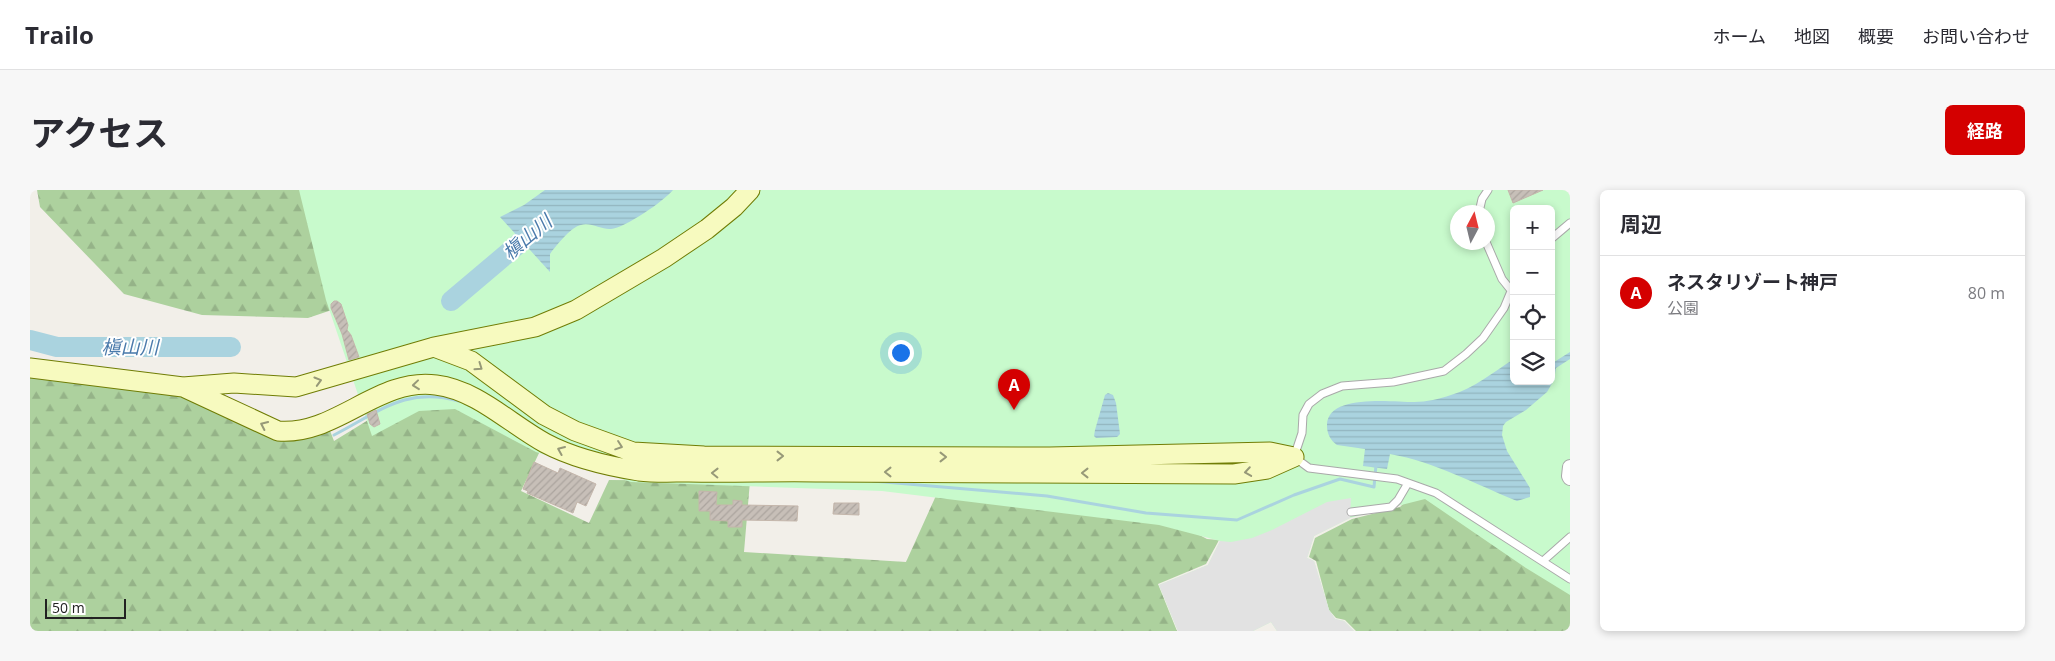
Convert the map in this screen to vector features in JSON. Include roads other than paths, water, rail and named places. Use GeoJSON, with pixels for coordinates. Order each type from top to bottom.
{"type":"FeatureCollection","features":[{"type":"Feature","properties":{"kind":"street"},"geometry":{"type":"LineString","coordinates":[[30,368],[183,387],[234,384],[296,387],[434,347],[535,327],[576,310],[664,258],[700,234],[734,207],[750,190]]}},
{"type":"Feature","properties":{"kind":"street"},"geometry":{"type":"LineString","coordinates":[[434,347],[470,361],[544,415],[575,431],[633,452],[704,456],[1050,457],[1270,452],[1294,457]]}},
{"type":"Feature","properties":{"kind":"street"},"geometry":{"type":"LineString","coordinates":[[183,387],[272,429],[288,432],[306,430],[321,424],[394,389],[415,384],[435,384],[458,389],[546,444],[570,454],[607,465],[642,471],[1234,474],[1267,468],[1294,457]]}},
{"type":"Feature","properties":{"kind":"street"},"geometry":{"type":"LineString","coordinates":[[1570,467],[1568,476],[1570,478]]}},
{"type":"Feature","properties":{"kind":"lane"},"geometry":{"type":"LineString","coordinates":[[1481,205],[1488,190]]}},
{"type":"Feature","properties":{"kind":"lane"},"geometry":{"type":"LineString","coordinates":[[1555,236],[1570,223]]}},
{"type":"Feature","properties":{"kind":"lane"},"geometry":{"type":"LineString","coordinates":[[1489,250],[1502,279],[1510,285]]}},
{"type":"Feature","properties":{"kind":"lane"},"geometry":{"type":"LineString","coordinates":[[1510,292],[1504,308],[1483,338],[1444,371],[1393,382],[1342,386],[1322,394],[1310,404],[1303,415],[1302,433],[1294,457],[1309,468],[1397,479],[1436,493],[1570,578]]}},
{"type":"Feature","properties":{"kind":"lane"},"geometry":{"type":"LineString","coordinates":[[1351,512],[1391,507],[1398,500],[1408,483]]}},
{"type":"Feature","properties":{"kind":"lane"},"geometry":{"type":"LineString","coordinates":[[1543,561],[1570,538]]}},
{"type":"Feature","properties":{"kind":"water"},"geometry":{"type":"Polygon","coordinates":[[[545,190],[673,190],[644,213],[617,227],[608,229],[585,224],[577,226],[569,232],[550,254],[550,272],[500,217],[524,205],[545,190]]]}},
{"type":"Feature","properties":{"kind":"water"},"geometry":{"type":"Polygon","coordinates":[[[1570,352],[1570,359],[1556,368],[1555,374],[1555,361],[1570,352]]]}},
{"type":"Feature","properties":{"kind":"water"},"geometry":{"type":"Polygon","coordinates":[[[1510,362],[1510,385],[1551,385],[1547,392],[1526,410],[1506,422],[1503,426],[1502,435],[1507,451],[1530,488],[1530,497],[1517,501],[1423,462],[1390,454],[1387,469],[1363,466],[1365,449],[1337,445],[1329,434],[1327,426],[1330,415],[1337,408],[1362,402],[1428,401],[1460,392],[1510,362]]]}},
{"type":"Feature","properties":{"kind":"water"},"geometry":{"type":"Polygon","coordinates":[[[1108,393],[1113,395],[1116,403],[1120,434],[1117,437],[1096,438],[1094,436],[1095,430],[1105,395],[1108,393]]]}},
{"type":"Feature","properties":{"kind":"waterway","name":"槇山川"},"geometry":{"type":"LineString","coordinates":[[451,301],[542,224]]}},
{"type":"Feature","properties":{"kind":"waterway","name":"槇山川"},"geometry":{"type":"LineString","coordinates":[[30,340],[57,347],[231,347]]}},
{"type":"Feature","properties":{"kind":"waterway"},"geometry":{"type":"LineString","coordinates":[[334,435],[379,410],[408,399],[440,397],[459,401]]}},
{"type":"Feature","properties":{"kind":"waterway"},"geometry":{"type":"LineString","coordinates":[[873,481],[1047,496],[1146,513],[1237,520],[1294,495],[1340,479],[1374,487],[1376,465]]}},
{"type":"Feature","properties":{"kind":"place","name":"ネスタリゾート神戸"},"geometry":{"type":"Point","coordinates":[1014,410]}}]}
